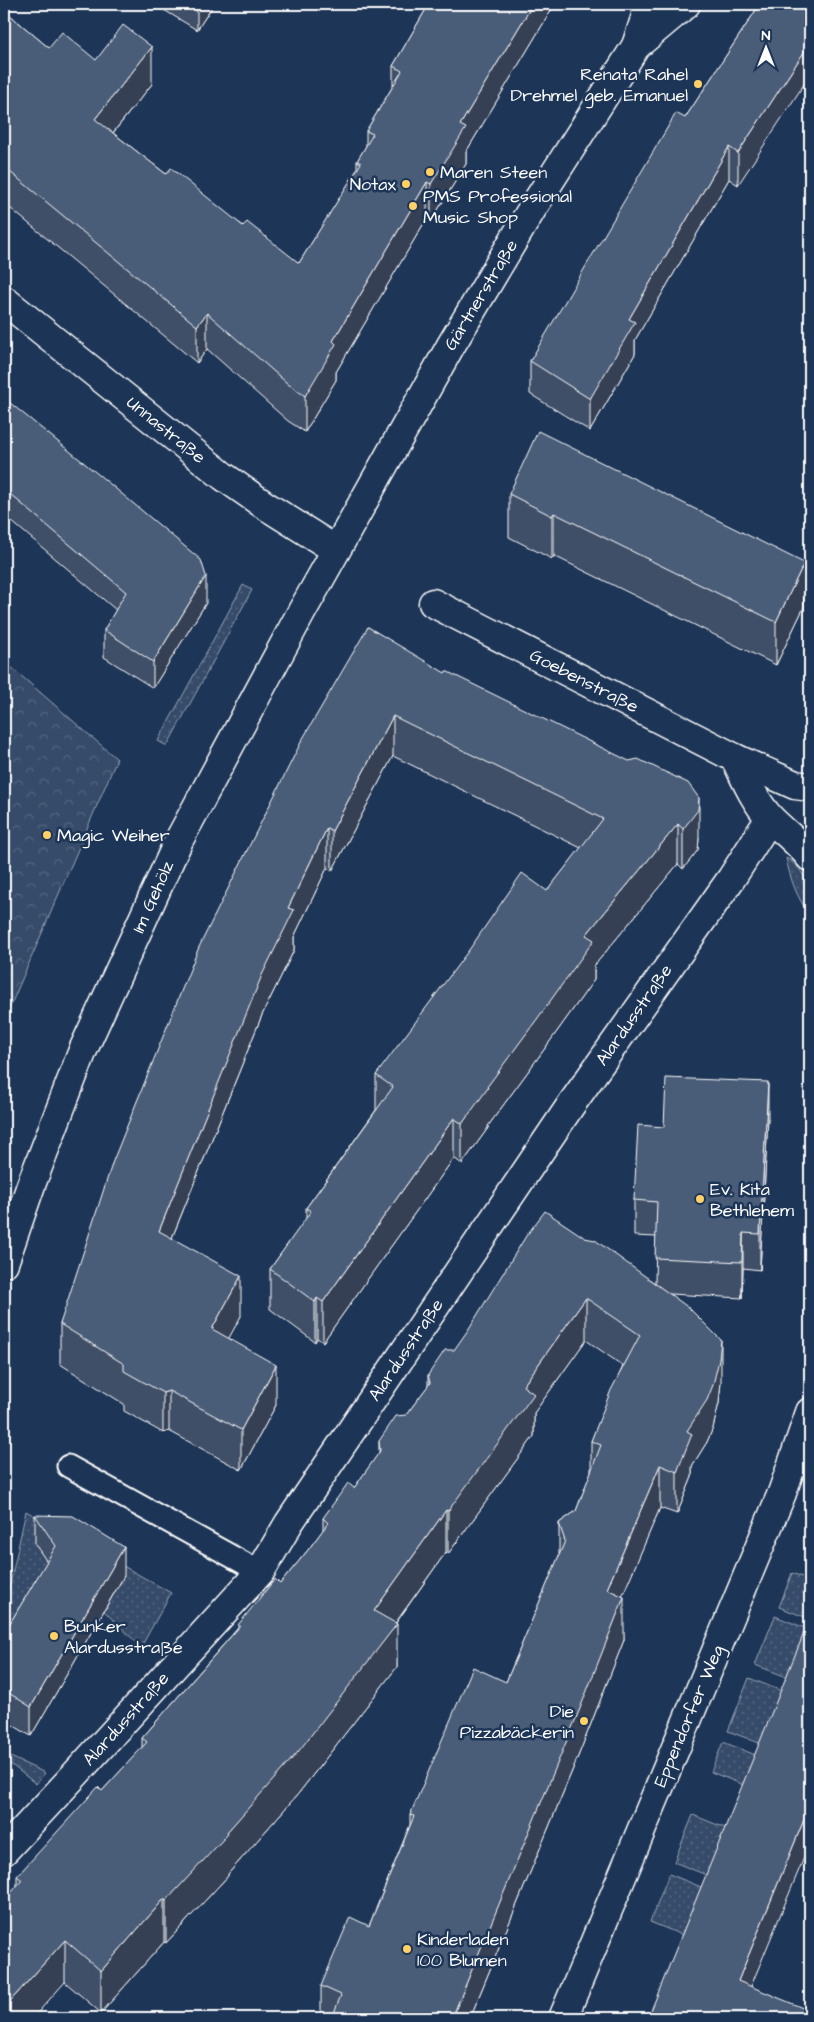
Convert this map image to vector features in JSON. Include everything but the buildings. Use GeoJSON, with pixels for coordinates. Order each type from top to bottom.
{"type":"FeatureCollection","features":[{"type":"Feature","properties":{"kind":"street","name":"Gärtnerstraße"},"geometry":{"type":"LineString","coordinates":[[336,550],[450,347],[532,209],[636,46],[650,4]]}},
{"type":"Feature","properties":{"kind":"street","name":"Gärtnerstraße"},"geometry":{"type":"LineString","coordinates":[[636,46],[686,4]]}},
{"type":"Feature","properties":{"kind":"street","name":"Unnastraße"},"geometry":{"type":"LineString","coordinates":[[4,300],[223,476],[263,504],[336,550]]}},
{"type":"Feature","properties":{"kind":"street","name":"Im Gehölz"},"geometry":{"type":"LineString","coordinates":[[4,1261],[83,1050],[175,848],[232,739],[336,550]]}},
{"type":"Feature","properties":{"kind":"street","name":"Goebenstraße"},"geometry":{"type":"LineString","coordinates":[[433,603],[735,758],[795,784],[810,787]]}},
{"type":"Feature","properties":{"kind":"street"},"geometry":{"type":"LineString","coordinates":[[735,758],[752,793],[770,818],[794,839],[810,857]]}},
{"type":"Feature","properties":{"kind":"street","name":"Alardusstraße"},"geometry":{"type":"LineString","coordinates":[[4,1850],[72,1779],[260,1572],[295,1515],[568,1110],[731,879],[770,818]]}},
{"type":"Feature","properties":{"kind":"street","name":"Eppendorfer Weg"},"geometry":{"type":"LineString","coordinates":[[564,2018],[782,1492],[810,1412]]}},
{"type":"Feature","properties":{"kind":"lane"},"geometry":{"type":"LineString","coordinates":[[68,1466],[260,1572]]}},
{"type":"Feature","properties":{"kind":"green space"},"geometry":{"type":"Polygon","coordinates":[[[243,585],[252,590],[167,746],[158,741],[243,585]]]}},
{"type":"Feature","properties":{"kind":"green space"},"geometry":{"type":"Polygon","coordinates":[[[4,661],[117,759],[4,1021],[4,661]]]}},
{"type":"Feature","properties":{"kind":"green space"},"geometry":{"type":"Polygon","coordinates":[[[786,858],[799,868],[803,875],[808,890],[810,916],[795,888],[786,858]]]}},
{"type":"Feature","properties":{"kind":"green space"},"geometry":{"type":"Polygon","coordinates":[[[26,1511],[171,1593],[141,1647],[104,1611],[124,1576],[56,1576],[4,1661],[4,1612],[26,1511]]]}},
{"type":"Feature","properties":{"kind":"green space"},"geometry":{"type":"Polygon","coordinates":[[[792,1573],[810,1580],[810,1619],[779,1607],[792,1573]]]}},
{"type":"Feature","properties":{"kind":"green space"},"geometry":{"type":"Polygon","coordinates":[[[775,1616],[810,1630],[795,1680],[755,1665],[775,1616]]]}},
{"type":"Feature","properties":{"kind":"green space"},"geometry":{"type":"Polygon","coordinates":[[[749,1678],[789,1694],[767,1746],[728,1731],[749,1678]]]}},
{"type":"Feature","properties":{"kind":"green space"},"geometry":{"type":"Polygon","coordinates":[[[723,1742],[763,1758],[751,1788],[711,1772],[723,1742]]]}},
{"type":"Feature","properties":{"kind":"green space"},"geometry":{"type":"Polygon","coordinates":[[[4,1754],[45,1773],[36,1784],[9,1763],[4,1769],[4,1754]]]}},
{"type":"Feature","properties":{"kind":"green space"},"geometry":{"type":"Polygon","coordinates":[[[693,1815],[735,1832],[716,1879],[674,1862],[693,1815]]]}},
{"type":"Feature","properties":{"kind":"green space"},"geometry":{"type":"Polygon","coordinates":[[[669,1874],[711,1891],[692,1939],[650,1922],[669,1874]]]}},
{"type":"Feature","properties":{"kind":"place","name":"Renata Rahel Drehmel geb. Emanuel"},"geometry":{"type":"Point","coordinates":[698,84]}},
{"type":"Feature","properties":{"kind":"place","name":"Maren Steen"},"geometry":{"type":"Point","coordinates":[430,172]}},
{"type":"Feature","properties":{"kind":"place","name":"Notax"},"geometry":{"type":"Point","coordinates":[406,184]}},
{"type":"Feature","properties":{"kind":"place","name":"PMS Professional Music Shop"},"geometry":{"type":"Point","coordinates":[413,206]}},
{"type":"Feature","properties":{"kind":"place","name":"Magic Weiher"},"geometry":{"type":"Point","coordinates":[47,835]}},
{"type":"Feature","properties":{"kind":"place","name":"Ev. Kita Bethlehem"},"geometry":{"type":"Point","coordinates":[700,1199]}},
{"type":"Feature","properties":{"kind":"place","name":"Bunker Alardusstraße"},"geometry":{"type":"Point","coordinates":[54,1636]}},
{"type":"Feature","properties":{"kind":"place","name":"Die Pizzabäckerin"},"geometry":{"type":"Point","coordinates":[584,1721]}},
{"type":"Feature","properties":{"kind":"place","name":"Kinderladen 100 Blumen"},"geometry":{"type":"Point","coordinates":[407,1949]}}]}
